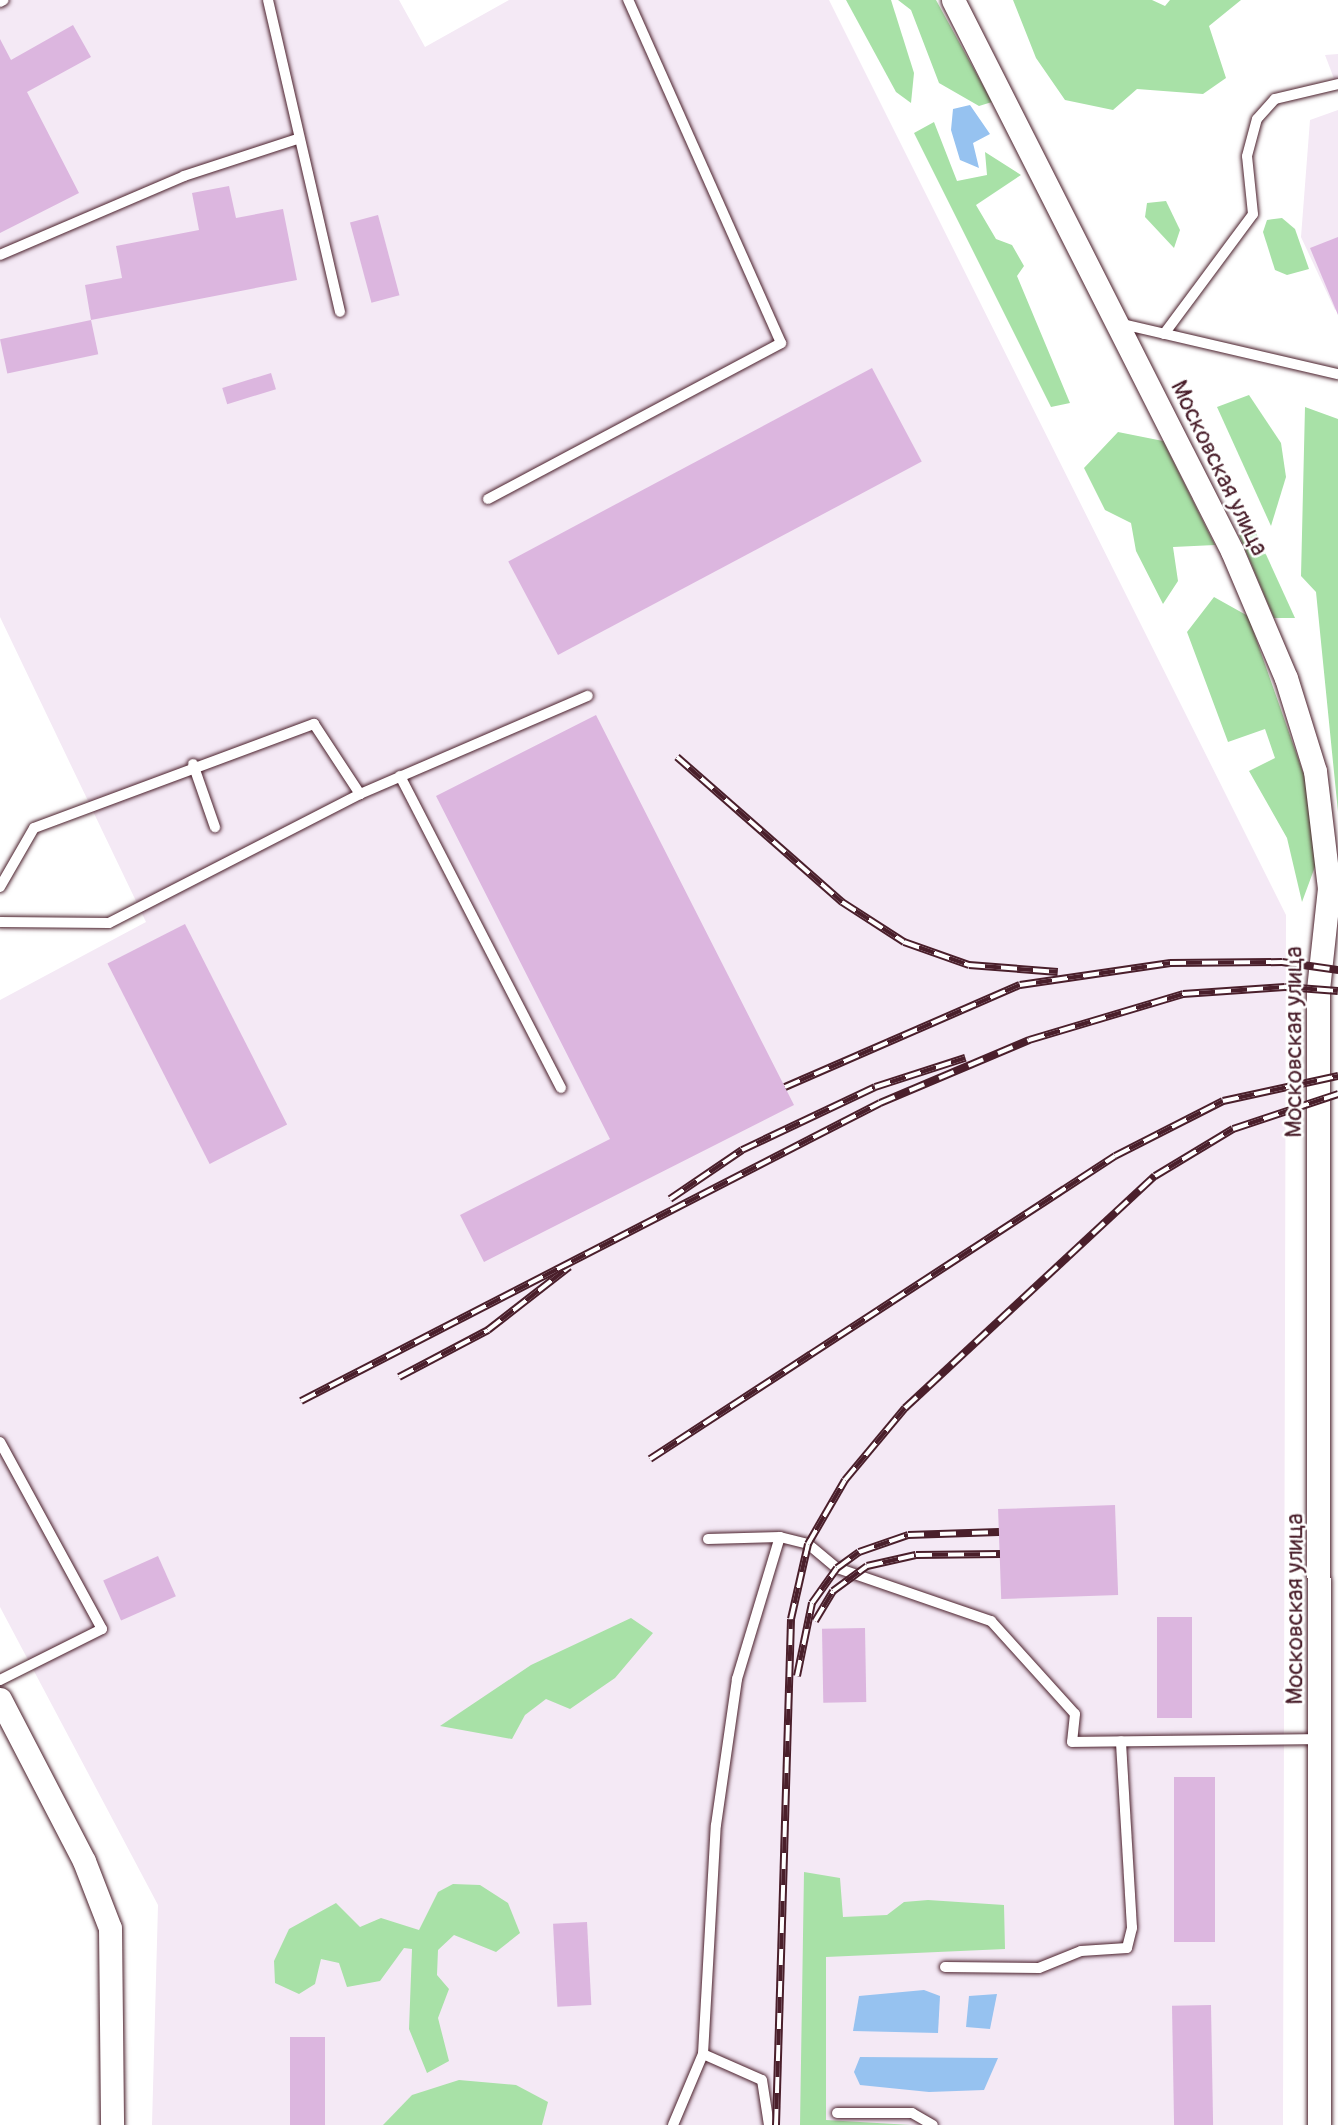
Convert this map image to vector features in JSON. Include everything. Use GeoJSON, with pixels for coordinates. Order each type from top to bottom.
{"type":"FeatureCollection","features":[{"type":"Feature","properties":{"kind":"street","name":"Московская улица"},"geometry":{"type":"LineString","coordinates":[[953,0],[1232,551],[1286,678],[1315,771],[1329,888],[1320,2125]]}},
{"type":"Feature","properties":{"kind":"street"},"geometry":{"type":"LineString","coordinates":[[0,1699],[84,1861],[110,1928],[112,2125]]}},
{"type":"Feature","properties":{"kind":"lane"},"geometry":{"type":"LineString","coordinates":[[268,0],[297,139],[340,312]]}},
{"type":"Feature","properties":{"kind":"lane"},"geometry":{"type":"LineString","coordinates":[[488,499],[781,343],[628,0]]}},
{"type":"Feature","properties":{"kind":"lane"},"geometry":{"type":"LineString","coordinates":[[1164,334],[1252,214],[1247,156],[1257,119],[1275,99],[1338,84]]}},
{"type":"Feature","properties":{"kind":"lane"},"geometry":{"type":"LineString","coordinates":[[0,255],[184,176],[297,139]]}},
{"type":"Feature","properties":{"kind":"lane"},"geometry":{"type":"LineString","coordinates":[[1118,323],[1338,374]]}},
{"type":"Feature","properties":{"kind":"lane"},"geometry":{"type":"LineString","coordinates":[[0,922],[109,923],[360,794],[588,696]]}},
{"type":"Feature","properties":{"kind":"lane"},"geometry":{"type":"LineString","coordinates":[[0,887],[34,828],[193,764],[314,724],[360,794]]}},
{"type":"Feature","properties":{"kind":"lane"},"geometry":{"type":"LineString","coordinates":[[193,764],[215,827]]}},
{"type":"Feature","properties":{"kind":"lane"},"geometry":{"type":"LineString","coordinates":[[400,776],[561,1088]]}},
{"type":"Feature","properties":{"kind":"lane"},"geometry":{"type":"LineString","coordinates":[[0,1441],[102,1629],[0,1680]]}},
{"type":"Feature","properties":{"kind":"lane"},"geometry":{"type":"LineString","coordinates":[[708,1539],[780,1536],[808,1544],[837,1568],[991,1620],[1075,1714],[1072,1742],[1322,1739]]}},
{"type":"Feature","properties":{"kind":"lane"},"geometry":{"type":"LineString","coordinates":[[673,2125],[703,2054],[716,1825],[737,1679],[780,1536]]}},
{"type":"Feature","properties":{"kind":"lane"},"geometry":{"type":"LineString","coordinates":[[945,1967],[1039,1968],[1081,1951],[1127,1948],[1132,1928],[1121,1741]]}},
{"type":"Feature","properties":{"kind":"lane"},"geometry":{"type":"LineString","coordinates":[[703,2054],[762,2080],[769,2125]]}},
{"type":"Feature","properties":{"kind":"lane"},"geometry":{"type":"LineString","coordinates":[[837,2113],[912,2113],[933,2125]]}},
{"type":"Feature","properties":{"kind":"shaded area"},"geometry":{"type":"Polygon","coordinates":[[[0,0],[399,0],[425,47],[509,0],[829,0],[1286,915],[1283,2125],[152,2125],[158,1905],[0,1607],[0,1000],[146,922],[0,617],[0,0]]]}},
{"type":"Feature","properties":{"kind":"shaded area"},"geometry":{"type":"Polygon","coordinates":[[[1338,54],[1338,89],[1325,55],[1338,54]]]}},
{"type":"Feature","properties":{"kind":"shaded area"},"geometry":{"type":"Polygon","coordinates":[[[1338,110],[1338,308],[1335,310],[1301,237],[1310,120],[1338,110]]]}},
{"type":"Feature","properties":{"kind":"green space"},"geometry":{"type":"Polygon","coordinates":[[[846,0],[891,0],[914,73],[911,103],[896,92],[846,0]]]}},
{"type":"Feature","properties":{"kind":"green space"},"geometry":{"type":"Polygon","coordinates":[[[898,0],[936,0],[992,102],[979,106],[939,83],[911,10],[898,0]]]}},
{"type":"Feature","properties":{"kind":"green space"},"geometry":{"type":"Polygon","coordinates":[[[1013,0],[1152,0],[1165,6],[1170,0],[1241,0],[1209,26],[1226,78],[1203,94],[1137,89],[1113,110],[1065,100],[1036,58],[1013,0]]]}},
{"type":"Feature","properties":{"kind":"green space"},"geometry":{"type":"Polygon","coordinates":[[[934,122],[957,181],[987,175],[985,152],[1021,175],[976,205],[996,239],[1012,245],[1024,266],[1017,276],[1070,403],[1051,407],[914,133],[934,122]]]}},
{"type":"Feature","properties":{"kind":"green space"},"geometry":{"type":"Polygon","coordinates":[[[1166,201],[1180,230],[1174,248],[1145,217],[1147,203],[1166,201]]]}},
{"type":"Feature","properties":{"kind":"green space"},"geometry":{"type":"Polygon","coordinates":[[[1282,218],[1295,229],[1309,269],[1287,275],[1275,270],[1263,232],[1267,220],[1282,218]]]}},
{"type":"Feature","properties":{"kind":"green space"},"geometry":{"type":"Polygon","coordinates":[[[1249,395],[1281,443],[1286,477],[1271,526],[1217,407],[1249,395]]]}},
{"type":"Feature","properties":{"kind":"green space"},"geometry":{"type":"Polygon","coordinates":[[[1305,407],[1338,419],[1338,812],[1316,592],[1301,576],[1305,407]]]}},
{"type":"Feature","properties":{"kind":"green space"},"geometry":{"type":"Polygon","coordinates":[[[1118,432],[1163,441],[1215,545],[1173,547],[1178,581],[1163,604],[1136,551],[1131,523],[1105,510],[1084,468],[1118,432]]]}},
{"type":"Feature","properties":{"kind":"green space"},"geometry":{"type":"Polygon","coordinates":[[[1253,526],[1295,618],[1274,618],[1239,535],[1253,526]]]}},
{"type":"Feature","properties":{"kind":"green space"},"geometry":{"type":"Polygon","coordinates":[[[1214,597],[1248,616],[1311,795],[1316,864],[1302,902],[1287,838],[1249,771],[1275,758],[1265,729],[1228,742],[1187,632],[1214,597]]]}},
{"type":"Feature","properties":{"kind":"green space"},"geometry":{"type":"Polygon","coordinates":[[[631,1618],[653,1633],[615,1678],[570,1709],[546,1699],[525,1715],[512,1739],[440,1726],[531,1665],[631,1618]]]}},
{"type":"Feature","properties":{"kind":"green space"},"geometry":{"type":"Polygon","coordinates":[[[804,1872],[840,1878],[843,1917],[887,1915],[904,1902],[928,1900],[1004,1905],[1005,1949],[826,1957],[826,2120],[911,2125],[800,2125],[804,1872]]]}},
{"type":"Feature","properties":{"kind":"green space"},"geometry":{"type":"Polygon","coordinates":[[[453,1884],[480,1885],[508,1903],[520,1933],[496,1952],[454,1935],[438,1950],[437,1975],[449,1989],[438,2018],[449,2061],[427,2073],[409,2029],[412,1949],[404,1948],[380,1981],[347,1987],[339,1963],[321,1959],[315,1984],[299,1994],[275,1983],[274,1961],[289,1929],[336,1903],[360,1927],[381,1918],[419,1930],[438,1892],[453,1884]]]}},
{"type":"Feature","properties":{"kind":"green space"},"geometry":{"type":"Polygon","coordinates":[[[459,2080],[516,2085],[548,2102],[542,2125],[383,2125],[412,2095],[459,2080]]]}},
{"type":"Feature","properties":{"kind":"water"},"geometry":{"type":"Polygon","coordinates":[[[970,105],[990,134],[973,143],[979,168],[960,160],[951,130],[953,109],[970,105]]]}},
{"type":"Feature","properties":{"kind":"water"},"geometry":{"type":"Polygon","coordinates":[[[924,1990],[940,1996],[938,2033],[853,2031],[859,1996],[924,1990]]]}},
{"type":"Feature","properties":{"kind":"water"},"geometry":{"type":"Polygon","coordinates":[[[997,1994],[990,2029],[966,2027],[969,1996],[997,1994]]]}},
{"type":"Feature","properties":{"kind":"water"},"geometry":{"type":"Polygon","coordinates":[[[860,2057],[998,2058],[984,2090],[929,2092],[860,2085],[854,2072],[860,2057]]]}},
{"type":"Feature","properties":{"kind":"building"},"geometry":{"type":"Polygon","coordinates":[[[73,25],[91,57],[27,92],[79,193],[0,233],[0,39],[11,60],[73,25]]]}},
{"type":"Feature","properties":{"kind":"building"},"geometry":{"type":"Polygon","coordinates":[[[229,186],[236,218],[283,209],[297,280],[91,320],[85,285],[122,278],[116,246],[199,230],[192,193],[229,186]]]}},
{"type":"Feature","properties":{"kind":"building"},"geometry":{"type":"Polygon","coordinates":[[[378,215],[399,295],[371,303],[350,223],[378,215]]]}},
{"type":"Feature","properties":{"kind":"building"},"geometry":{"type":"Polygon","coordinates":[[[1338,237],[1338,315],[1310,248],[1338,237]]]}},
{"type":"Feature","properties":{"kind":"building"},"geometry":{"type":"Polygon","coordinates":[[[91,320],[98,354],[7,374],[0,339],[91,320]]]}},
{"type":"Feature","properties":{"kind":"building"},"geometry":{"type":"Polygon","coordinates":[[[872,368],[922,462],[558,655],[508,561],[872,368]]]}},
{"type":"Feature","properties":{"kind":"building"},"geometry":{"type":"Polygon","coordinates":[[[271,373],[276,389],[227,404],[222,388],[271,373]]]}},
{"type":"Feature","properties":{"kind":"building"},"geometry":{"type":"Polygon","coordinates":[[[596,715],[794,1105],[484,1262],[460,1215],[610,1139],[436,796],[596,715]]]}},
{"type":"Feature","properties":{"kind":"building"},"geometry":{"type":"Polygon","coordinates":[[[185,924],[287,1124],[210,1164],[107,963],[185,924]]]}},
{"type":"Feature","properties":{"kind":"building"},"geometry":{"type":"Polygon","coordinates":[[[1115,1505],[1118,1595],[1001,1599],[998,1509],[1115,1505]]]}},
{"type":"Feature","properties":{"kind":"building"},"geometry":{"type":"Polygon","coordinates":[[[158,1556],[176,1596],[121,1621],[103,1580],[158,1556]]]}},
{"type":"Feature","properties":{"kind":"building"},"geometry":{"type":"Polygon","coordinates":[[[1157,1617],[1192,1617],[1192,1718],[1157,1718],[1157,1617]]]}},
{"type":"Feature","properties":{"kind":"building"},"geometry":{"type":"Polygon","coordinates":[[[865,1628],[866,1702],[823,1703],[822,1629],[865,1628]]]}},
{"type":"Feature","properties":{"kind":"building"},"geometry":{"type":"Polygon","coordinates":[[[1174,1777],[1215,1777],[1215,1942],[1174,1942],[1174,1777]]]}},
{"type":"Feature","properties":{"kind":"building"},"geometry":{"type":"Polygon","coordinates":[[[587,1922],[591,2005],[557,2007],[553,1924],[587,1922]]]}},
{"type":"Feature","properties":{"kind":"building"},"geometry":{"type":"Polygon","coordinates":[[[1211,2005],[1213,2125],[1174,2125],[1172,2006],[1211,2005]]]}},
{"type":"Feature","properties":{"kind":"building"},"geometry":{"type":"Polygon","coordinates":[[[290,2037],[325,2037],[325,2125],[290,2125],[290,2037]]]}},
{"type":"Feature","properties":{"kind":"railway"},"geometry":{"type":"LineString","coordinates":[[677,757],[842,902],[904,942],[969,965],[1058,972]]}},
{"type":"Feature","properties":{"kind":"railway"},"geometry":{"type":"LineString","coordinates":[[785,1087],[1020,985],[1170,963],[1282,962],[1338,970]]}},
{"type":"Feature","properties":{"kind":"railway"},"geometry":{"type":"LineString","coordinates":[[301,1401],[880,1103],[1029,1040],[1183,994],[1285,987],[1338,991]]}},
{"type":"Feature","properties":{"kind":"railway"},"geometry":{"type":"LineString","coordinates":[[670,1199],[742,1150],[875,1087],[965,1058]]}},
{"type":"Feature","properties":{"kind":"railway"},"geometry":{"type":"LineString","coordinates":[[650,1459],[1115,1156],[1223,1101],[1338,1076]]}},
{"type":"Feature","properties":{"kind":"railway"},"geometry":{"type":"LineString","coordinates":[[776,2125],[791,1619],[808,1544],[845,1480],[905,1408],[1155,1176],[1233,1129],[1338,1094]]}},
{"type":"Feature","properties":{"kind":"railway"},"geometry":{"type":"LineString","coordinates":[[399,1377],[488,1330],[569,1267]]}},
{"type":"Feature","properties":{"kind":"railway"},"geometry":{"type":"LineString","coordinates":[[797,1676],[812,1603],[837,1568],[859,1552],[908,1535],[999,1532]]}},
{"type":"Feature","properties":{"kind":"railway"},"geometry":{"type":"LineString","coordinates":[[815,1621],[833,1591],[867,1566],[916,1555],[1000,1554]]}}]}
